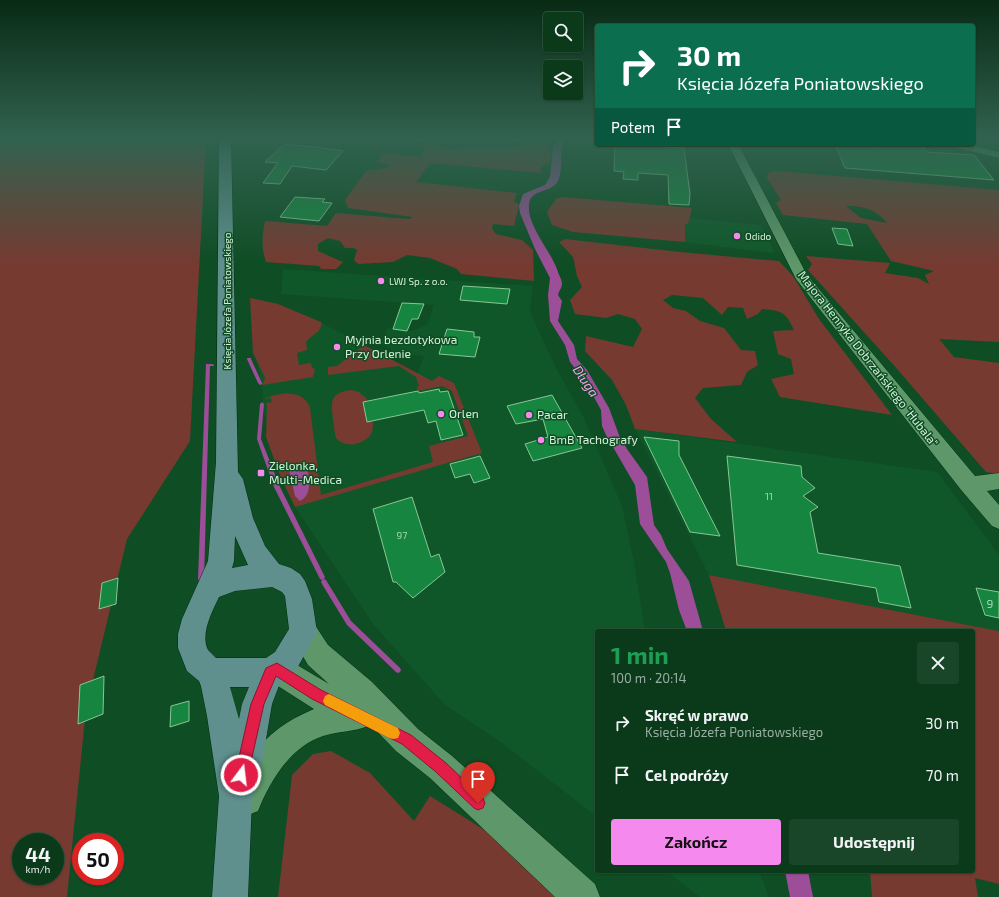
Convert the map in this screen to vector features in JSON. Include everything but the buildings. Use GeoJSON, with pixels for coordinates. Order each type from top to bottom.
{"type":"FeatureCollection","features":[{"type":"Feature","properties":{"kind":"main road","name":"Księcia Józefa Poniatowskiego"},"geometry":{"type":"LineString","coordinates":[[212,587],[218,575],[221,562],[227,462],[225,181]]}},
{"type":"Feature","properties":{"kind":"main road","name":"Księcia Józefa Poniatowskiego"},"geometry":{"type":"LineString","coordinates":[[227,462],[250,546],[263,567],[272,575]]}},
{"type":"Feature","properties":{"kind":"main road"},"geometry":{"type":"LineString","coordinates":[[230,897],[235,799],[248,751],[257,704],[273,671],[291,654],[303,632],[299,599],[296,590],[291,583],[282,577],[272,575],[235,579],[212,587],[198,609],[192,634],[193,648],[196,659],[202,667],[210,672],[273,671]]}},
{"type":"Feature","properties":{"kind":"main road"},"geometry":{"type":"LineString","coordinates":[[210,672],[222,707],[235,799]]}},
{"type":"Feature","properties":{"kind":"street","name":"Majora Henryka Dobrzańskiego \"Hubala\""},"geometry":{"type":"LineString","coordinates":[[751,181],[801,276],[969,485],[999,520]]}},
{"type":"Feature","properties":{"kind":"street"},"geometry":{"type":"LineString","coordinates":[[969,485],[999,481]]}},
{"type":"Feature","properties":{"kind":"street"},"geometry":{"type":"LineString","coordinates":[[303,632],[318,655],[361,693],[407,740],[441,767],[582,897]]}},
{"type":"Feature","properties":{"kind":"street"},"geometry":{"type":"LineString","coordinates":[[273,671],[407,740]]}},
{"type":"Feature","properties":{"kind":"street"},"geometry":{"type":"LineString","coordinates":[[232,835],[249,791],[260,770],[272,754],[304,728],[321,720],[338,715],[357,715]]}},
{"type":"Feature","properties":{"kind":"shaded area"},"geometry":{"type":"Polygon","coordinates":[[[0,181],[204,181],[190,441],[127,539],[86,709],[73,833],[72,833],[67,897],[0,897],[0,181]]]}},
{"type":"Feature","properties":{"kind":"shaded area"},"geometry":{"type":"Polygon","coordinates":[[[359,181],[417,181],[416,182],[517,193],[514,201],[519,205],[514,226],[493,224],[492,229],[496,234],[522,240],[533,250],[534,281],[461,274],[457,269],[430,258],[407,255],[393,262],[358,264],[354,260],[357,250],[354,248],[345,248],[340,241],[328,238],[318,244],[318,251],[343,262],[336,269],[321,269],[319,266],[266,262],[262,242],[265,221],[327,226],[336,213],[409,219],[413,217],[348,208],[345,200],[359,181]]]}},
{"type":"Feature","properties":{"kind":"shaded area"},"geometry":{"type":"Polygon","coordinates":[[[769,181],[893,181],[999,190],[999,342],[939,339],[954,357],[999,363],[999,474],[986,472],[898,370],[808,270],[812,264],[806,256],[890,263],[885,273],[918,278],[929,284],[925,275],[934,271],[891,261],[867,224],[783,215],[776,203],[781,200],[769,181]],[[846,206],[861,218],[887,223],[874,211],[846,206]]]}},
{"type":"Feature","properties":{"kind":"shaded area"},"geometry":{"type":"Polygon","coordinates":[[[563,197],[692,208],[688,224],[685,224],[685,242],[573,232],[552,225],[547,212],[556,199],[563,197]]]}},
{"type":"Feature","properties":{"kind":"shaded area"},"geometry":{"type":"Polygon","coordinates":[[[688,218],[761,225],[775,253],[685,242],[685,223],[688,218]]]}},
{"type":"Feature","properties":{"kind":"shaded area"},"geometry":{"type":"Polygon","coordinates":[[[565,239],[779,261],[793,276],[819,319],[892,415],[780,397],[771,379],[794,374],[791,359],[778,354],[773,331],[794,330],[788,319],[782,313],[774,310],[762,309],[758,314],[747,319],[743,308],[728,307],[722,315],[703,298],[672,295],[663,300],[673,308],[686,311],[700,321],[724,328],[741,350],[755,351],[758,365],[747,372],[741,385],[703,388],[695,398],[711,419],[737,442],[635,429],[626,405],[612,380],[585,351],[586,336],[633,347],[642,329],[635,319],[618,314],[606,318],[575,314],[570,300],[582,287],[577,276],[573,257],[559,242],[565,239]]]}},
{"type":"Feature","properties":{"kind":"shaded area"},"geometry":{"type":"Polygon","coordinates":[[[283,269],[533,286],[530,312],[556,368],[584,418],[622,506],[634,562],[645,629],[595,629],[595,815],[502,743],[445,705],[373,624],[295,507],[272,448],[264,412],[261,382],[253,345],[322,323],[418,373],[424,356],[398,353],[381,344],[387,328],[412,331],[427,325],[434,305],[281,294],[283,269]]]}},
{"type":"Feature","properties":{"kind":"shaded area"},"geometry":{"type":"Polygon","coordinates":[[[250,298],[278,304],[321,322],[319,331],[306,342],[307,350],[297,353],[299,365],[311,363],[312,368],[315,369],[313,377],[262,385],[265,378],[253,353],[250,298]]]}},
{"type":"Feature","properties":{"kind":"shaded area"},"geometry":{"type":"Polygon","coordinates":[[[364,345],[432,381],[439,376],[454,383],[482,453],[295,507],[281,478],[266,437],[266,403],[272,402],[271,398],[265,399],[277,395],[290,394],[297,395],[307,402],[310,408],[321,495],[433,462],[429,446],[468,436],[452,391],[442,386],[418,391],[417,387],[419,386],[416,377],[399,366],[328,375],[328,367],[337,366],[364,345]]]}},
{"type":"Feature","properties":{"kind":"shaded area"},"geometry":{"type":"Polygon","coordinates":[[[351,390],[359,392],[366,398],[369,405],[373,429],[369,436],[360,443],[345,444],[336,438],[334,431],[332,402],[333,398],[339,393],[351,390]]]}},
{"type":"Feature","properties":{"kind":"shaded area"},"geometry":{"type":"Polygon","coordinates":[[[635,429],[937,472],[999,555],[999,631],[709,575],[635,429]]]}},
{"type":"Feature","properties":{"kind":"shaded area"},"geometry":{"type":"Polygon","coordinates":[[[709,575],[999,631],[999,884],[975,878],[978,897],[872,897],[870,873],[975,873],[975,629],[725,629],[709,575]]]}},
{"type":"Feature","properties":{"kind":"shaded area"},"geometry":{"type":"Polygon","coordinates":[[[331,751],[370,773],[414,821],[430,796],[491,834],[557,897],[278,897],[292,775],[313,754],[331,751]]]}},
{"type":"Feature","properties":{"kind":"shaded area"},"geometry":{"type":"Polygon","coordinates":[[[669,873],[760,873],[769,897],[700,897],[669,873]]]}},
{"type":"Feature","properties":{"kind":"water","name":"Długa"},"geometry":{"type":"Polygon","coordinates":[[[548,181],[558,181],[551,188],[533,196],[530,200],[529,213],[532,222],[555,264],[562,281],[558,295],[562,301],[558,321],[574,345],[577,359],[587,370],[609,408],[619,435],[647,477],[654,525],[661,535],[667,549],[689,581],[702,629],[686,629],[679,610],[666,562],[640,524],[635,485],[606,435],[602,426],[601,410],[586,382],[570,362],[565,345],[550,321],[548,295],[550,278],[535,249],[520,213],[519,206],[523,194],[545,185],[548,181]]]}},
{"type":"Feature","properties":{"kind":"water"},"geometry":{"type":"Polygon","coordinates":[[[307,464],[309,490],[300,501],[295,496],[289,469],[307,464]]]}},
{"type":"Feature","properties":{"kind":"water"},"geometry":{"type":"Polygon","coordinates":[[[785,873],[808,873],[813,897],[790,897],[785,873]]]}},
{"type":"Feature","properties":{"kind":"waterway"},"geometry":{"type":"LineString","coordinates":[[249,359],[260,383]]}},
{"type":"Feature","properties":{"kind":"waterway"},"geometry":{"type":"LineString","coordinates":[[201,579],[208,365],[212,365]]}},
{"type":"Feature","properties":{"kind":"waterway"},"geometry":{"type":"LineString","coordinates":[[262,404],[259,439],[277,487],[322,577]]}},
{"type":"Feature","properties":{"kind":"waterway"},"geometry":{"type":"LineString","coordinates":[[324,582],[349,623],[398,670]]}},
{"type":"Feature","properties":{"kind":"slow traffic"},"geometry":{"type":"LineString","coordinates":[[329,701],[393,733]]}},
{"type":"Feature","properties":{"kind":"place","name":"Odido"},"geometry":{"type":"Point","coordinates":[737,236]}},
{"type":"Feature","properties":{"kind":"place","name":"LWJ Sp. z o.o."},"geometry":{"type":"Point","coordinates":[381,281]}},
{"type":"Feature","properties":{"kind":"place","name":"Myjnia bezdotykowa Przy Orlenie"},"geometry":{"type":"Point","coordinates":[337,347]}},
{"type":"Feature","properties":{"kind":"place","name":"Orlen"},"geometry":{"type":"Point","coordinates":[441,414]}},
{"type":"Feature","properties":{"kind":"place","name":"Pacar"},"geometry":{"type":"Point","coordinates":[529,415]}},
{"type":"Feature","properties":{"kind":"place","name":"BmB Tachografy"},"geometry":{"type":"Point","coordinates":[541,440]}},
{"type":"Feature","properties":{"kind":"place","name":"Zielonka, Multi-Medica"},"geometry":{"type":"Point","coordinates":[261,473]}},
{"type":"Feature","properties":{"kind":"route"},"geometry":{"type":"LineString","coordinates":[[241,775],[248,751],[257,704],[270,672],[277,670],[317,694],[407,740],[441,767],[478,803]]}}]}
